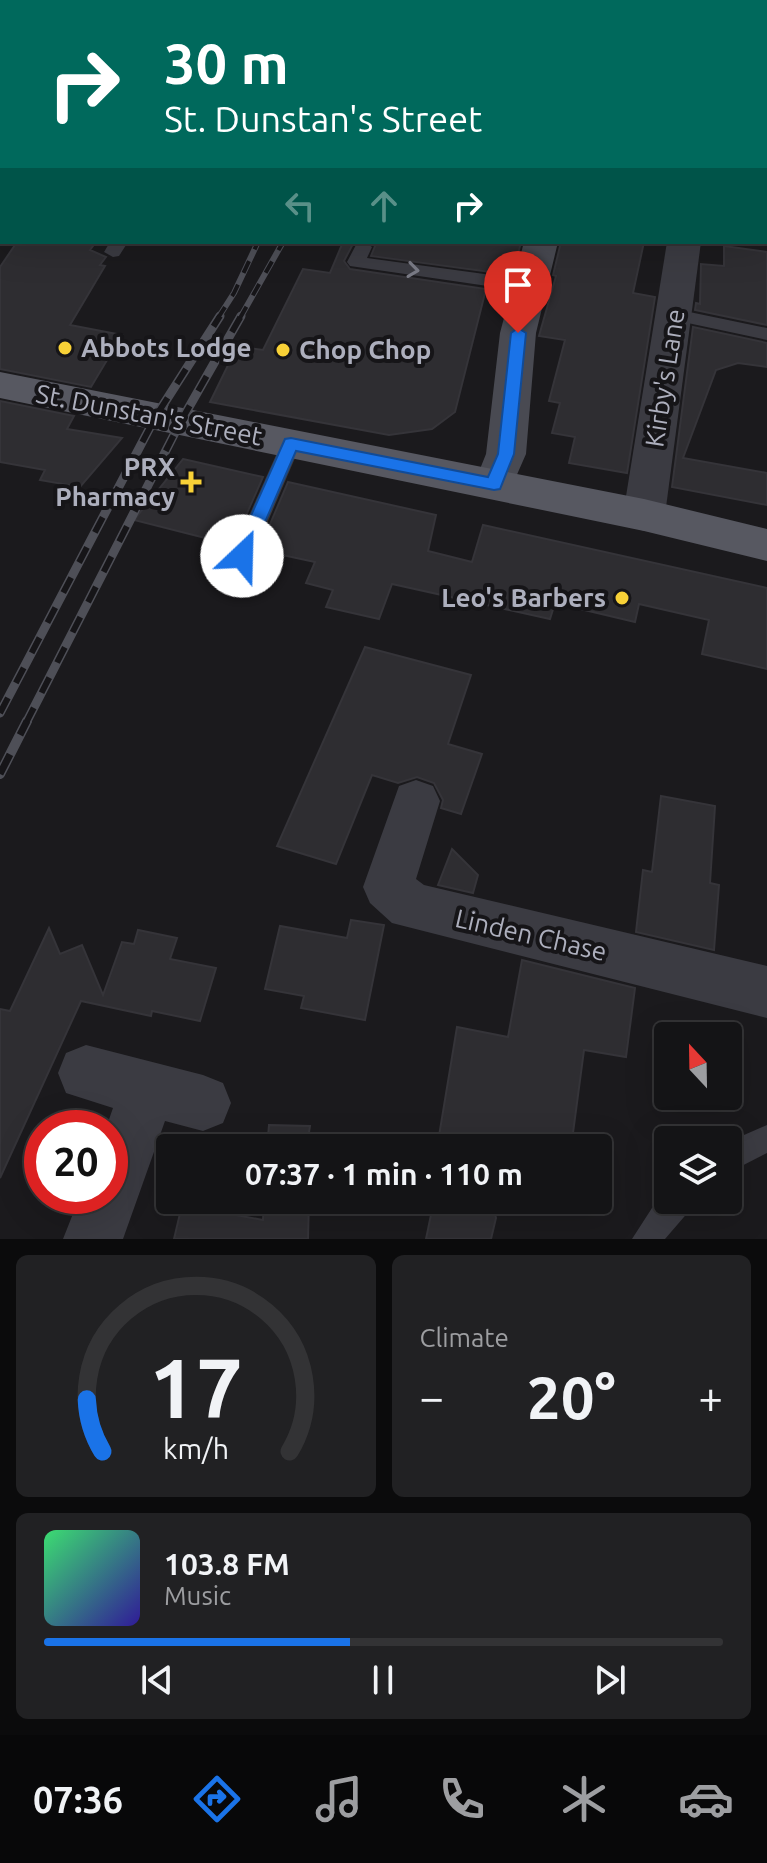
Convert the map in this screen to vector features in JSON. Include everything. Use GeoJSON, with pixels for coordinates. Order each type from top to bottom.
{"type":"FeatureCollection","features":[{"type":"Feature","properties":{"kind":"main road"},"geometry":{"type":"LineString","coordinates":[[494,484],[506,454],[518,333],[540,244]]}},
{"type":"Feature","properties":{"kind":"main road","name":"St. Dunstan's Street"},"geometry":{"type":"LineString","coordinates":[[0,385],[644,515],[767,545]]}},
{"type":"Feature","properties":{"kind":"street","name":"Kirby's Lane"},"geometry":{"type":"LineString","coordinates":[[644,515],[684,244]]}},
{"type":"Feature","properties":{"kind":"street","name":"Linden Chase"},"geometry":{"type":"LineString","coordinates":[[416,801],[388,887],[410,906],[767,992]]}},
{"type":"Feature","properties":{"kind":"street"},"geometry":{"type":"LineString","coordinates":[[86,1073],[203,1103]]}},
{"type":"Feature","properties":{"kind":"street"},"geometry":{"type":"LineString","coordinates":[[128,1145],[148,1089]]}},
{"type":"Feature","properties":{"kind":"street"},"geometry":{"type":"LineString","coordinates":[[93,1239],[103,1214]]}},
{"type":"Feature","properties":{"kind":"lane"},"geometry":{"type":"LineString","coordinates":[[363,247],[356,262],[528,286]]}},
{"type":"Feature","properties":{"kind":"lane"},"geometry":{"type":"LineString","coordinates":[[675,315],[767,334]]}},
{"type":"Feature","properties":{"kind":"lane"},"geometry":{"type":"LineString","coordinates":[[242,556],[291,444]]}},
{"type":"Feature","properties":{"kind":"lane"},"geometry":{"type":"LineString","coordinates":[[742,1150],[767,1139]]}},
{"type":"Feature","properties":{"kind":"lane"},"geometry":{"type":"LineString","coordinates":[[647,1239],[666,1214]]}},
{"type":"Feature","properties":{"kind":"building"},"geometry":{"type":"Polygon","coordinates":[[[16,244],[94,244],[90,250],[106,257],[100,265],[105,266],[70,325],[122,335],[91,387],[0,369],[0,267],[16,244]]]}},
{"type":"Feature","properties":{"kind":"building"},"geometry":{"type":"Polygon","coordinates":[[[342,244],[353,244],[344,261],[350,269],[486,289],[455,412],[432,429],[389,435],[210,402],[235,351],[240,352],[242,347],[263,350],[303,269],[330,273],[342,244]]]}},
{"type":"Feature","properties":{"kind":"building"},"geometry":{"type":"Polygon","coordinates":[[[372,244],[520,244],[514,270],[491,266],[490,272],[371,256],[375,246],[372,244]]]}},
{"type":"Feature","properties":{"kind":"building"},"geometry":{"type":"Polygon","coordinates":[[[561,244],[644,244],[633,293],[655,297],[627,473],[569,463],[575,437],[552,433],[560,403],[549,401],[565,340],[539,336],[556,276],[553,275],[561,244]]]}},
{"type":"Feature","properties":{"kind":"building"},"geometry":{"type":"Polygon","coordinates":[[[724,246],[767,252],[767,325],[695,310],[696,303],[700,304],[701,264],[724,266],[724,246]]]}},
{"type":"Feature","properties":{"kind":"building"},"geometry":{"type":"Polygon","coordinates":[[[693,327],[767,343],[767,367],[738,363],[716,370],[683,458],[767,473],[767,505],[672,487],[693,327]]]}},
{"type":"Feature","properties":{"kind":"building"},"geometry":{"type":"Polygon","coordinates":[[[0,401],[74,416],[67,429],[122,438],[80,487],[40,480],[45,470],[0,462],[0,401]]]}},
{"type":"Feature","properties":{"kind":"building"},"geometry":{"type":"Polygon","coordinates":[[[183,459],[263,477],[233,545],[134,520],[183,459]]]}},
{"type":"Feature","properties":{"kind":"building"},"geometry":{"type":"Polygon","coordinates":[[[288,482],[436,515],[428,551],[472,562],[483,525],[767,588],[767,669],[702,654],[709,620],[639,604],[635,622],[555,603],[550,619],[392,584],[379,619],[326,607],[333,590],[306,583],[315,562],[259,550],[288,482]]]}},
{"type":"Feature","properties":{"kind":"building"},"geometry":{"type":"Polygon","coordinates":[[[365,647],[471,675],[448,744],[482,754],[461,814],[441,808],[443,800],[434,783],[417,777],[398,783],[372,775],[336,864],[277,846],[365,647]]]}},
{"type":"Feature","properties":{"kind":"building"},"geometry":{"type":"Polygon","coordinates":[[[661,796],[715,806],[710,883],[719,885],[714,950],[636,932],[643,870],[652,872],[661,796]]]}},
{"type":"Feature","properties":{"kind":"building"},"geometry":{"type":"Polygon","coordinates":[[[452,849],[478,875],[473,893],[438,885],[452,849]]]}},
{"type":"Feature","properties":{"kind":"building"},"geometry":{"type":"Polygon","coordinates":[[[351,920],[384,925],[365,1020],[301,1008],[304,996],[265,989],[280,926],[347,938],[351,920]]]}},
{"type":"Feature","properties":{"kind":"building"},"geometry":{"type":"Polygon","coordinates":[[[49,928],[60,954],[82,945],[103,995],[122,942],[134,944],[138,930],[177,938],[170,959],[216,968],[200,1021],[152,1011],[151,1016],[81,1001],[31,1110],[24,1110],[24,1126],[0,1178],[0,1009],[10,1011],[49,928]]]}},
{"type":"Feature","properties":{"kind":"building"},"geometry":{"type":"Polygon","coordinates":[[[522,960],[635,988],[626,1057],[584,1050],[573,1134],[439,1134],[457,1027],[508,1037],[522,960]]]}},
{"type":"Feature","properties":{"kind":"building"},"geometry":{"type":"Polygon","coordinates":[[[269,1125],[310,1126],[309,1134],[268,1134],[269,1125]]]}},
{"type":"Feature","properties":{"kind":"building"},"geometry":{"type":"Polygon","coordinates":[[[180,1214],[231,1214],[263,1220],[263,1214],[309,1214],[308,1239],[174,1239],[180,1214]]]}},
{"type":"Feature","properties":{"kind":"building"},"geometry":{"type":"Polygon","coordinates":[[[431,1214],[495,1214],[491,1239],[426,1239],[431,1214]]]}},
{"type":"Feature","properties":{"kind":"railway"},"geometry":{"type":"LineString","coordinates":[[218,318],[234,293],[257,244]]}},
{"type":"Feature","properties":{"kind":"railway"},"geometry":{"type":"LineString","coordinates":[[240,318],[282,244]]}},
{"type":"Feature","properties":{"kind":"railway"},"geometry":{"type":"LineString","coordinates":[[0,713],[156,416],[220,316]]}},
{"type":"Feature","properties":{"kind":"railway"},"geometry":{"type":"LineString","coordinates":[[26,723],[181,421],[241,316]]}},
{"type":"Feature","properties":{"kind":"railway"},"geometry":{"type":"LineString","coordinates":[[0,774],[27,721]]}},
{"type":"Feature","properties":{"kind":"place","name":"Abbots Lodge"},"geometry":{"type":"Point","coordinates":[65,348]}},
{"type":"Feature","properties":{"kind":"place","name":"Chop Chop"},"geometry":{"type":"Point","coordinates":[283,350]}},
{"type":"Feature","properties":{"kind":"place","name":"PRX Pharmacy"},"geometry":{"type":"Point","coordinates":[191,482]}},
{"type":"Feature","properties":{"kind":"place","name":"Leo's Barbers"},"geometry":{"type":"Point","coordinates":[622,598]}},
{"type":"Feature","properties":{"kind":"route"},"geometry":{"type":"LineString","coordinates":[[242,556],[291,444],[494,484],[506,454],[518,333]]}}]}
